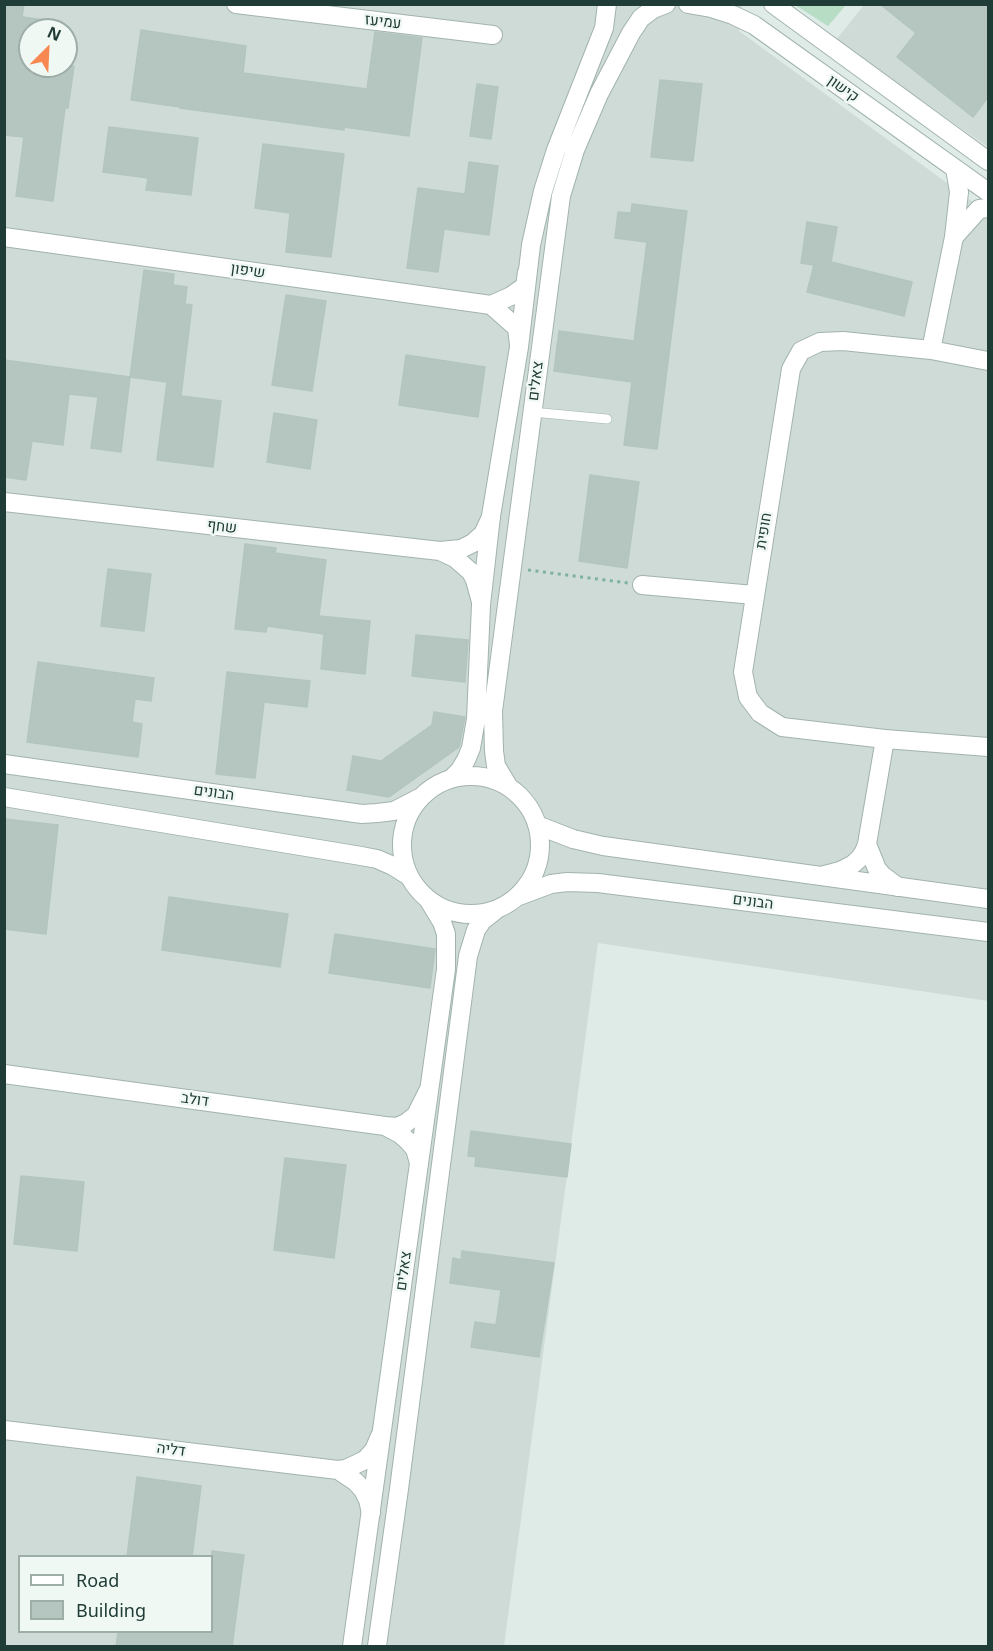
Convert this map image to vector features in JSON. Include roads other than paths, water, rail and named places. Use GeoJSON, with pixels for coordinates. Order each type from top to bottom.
{"type":"FeatureCollection","features":[{"type":"Feature","properties":{"kind":"street","name":"עמיעז"},"geometry":{"type":"LineString","coordinates":[[236,4],[382,13],[493,35]]}},
{"type":"Feature","properties":{"kind":"street","name":"צאלים"},"geometry":{"type":"LineString","coordinates":[[451,779],[466,760],[476,719],[481,605],[491,516],[519,347],[531,244],[546,181],[604,28],[607,4]]}},
{"type":"Feature","properties":{"kind":"street","name":"צאלים"},"geometry":{"type":"LineString","coordinates":[[508,786],[496,766],[493,711],[561,196],[575,150],[598,94],[631,33],[641,18],[653,9],[666,4]]}},
{"type":"Feature","properties":{"kind":"street","name":"קישון"},"geometry":{"type":"LineString","coordinates":[[688,4],[711,8],[754,25],[988,192]]}},
{"type":"Feature","properties":{"kind":"street","name":"קישון"},"geometry":{"type":"LineString","coordinates":[[773,4],[988,161]]}},
{"type":"Feature","properties":{"kind":"street"},"geometry":{"type":"LineString","coordinates":[[931,350],[954,237],[959,192],[955,169]]}},
{"type":"Feature","properties":{"kind":"street"},"geometry":{"type":"LineString","coordinates":[[954,237],[979,209],[988,208]]}},
{"type":"Feature","properties":{"kind":"street","name":"שיפון"},"geometry":{"type":"LineString","coordinates":[[4,237],[491,304]]}},
{"type":"Feature","properties":{"kind":"street"},"geometry":{"type":"LineString","coordinates":[[519,347],[517,328],[491,304],[511,296],[525,286],[531,244]]}},
{"type":"Feature","properties":{"kind":"street","name":"חופית"},"geometry":{"type":"LineString","coordinates":[[988,361],[931,350],[843,340],[820,342],[801,351],[791,369],[743,672],[748,698],[760,712],[782,727],[988,747]]}},
{"type":"Feature","properties":{"kind":"street","name":"שחף"},"geometry":{"type":"LineString","coordinates":[[4,502],[440,551],[461,549],[473,543],[483,534],[491,516]]}},
{"type":"Feature","properties":{"kind":"street","name":"שחף"},"geometry":{"type":"LineString","coordinates":[[440,551],[455,558],[471,572],[481,605]]}},
{"type":"Feature","properties":{"kind":"street"},"geometry":{"type":"LineString","coordinates":[[642,585],[754,595]]}},
{"type":"Feature","properties":{"kind":"street"},"geometry":{"type":"LineString","coordinates":[[819,877],[840,871],[860,859],[867,844],[885,738]]}},
{"type":"Feature","properties":{"kind":"street","name":"הבונים"},"geometry":{"type":"LineString","coordinates":[[4,764],[362,814],[394,811],[421,797]]}},
{"type":"Feature","properties":{"kind":"street"},"geometry":{"type":"LineString","coordinates":[[470,776],[490,778],[508,786],[531,810],[537,825],[540,844],[538,863],[531,880],[519,896],[508,904],[496,910],[478,914],[460,913],[443,908],[428,899],[417,889],[403,860],[404,826],[410,811],[429,789],[451,779],[470,776]]}},
{"type":"Feature","properties":{"kind":"street"},"geometry":{"type":"LineString","coordinates":[[4,797],[378,859],[409,876]]}},
{"type":"Feature","properties":{"kind":"street"},"geometry":{"type":"LineString","coordinates":[[537,825],[573,839],[603,846],[988,899]]}},
{"type":"Feature","properties":{"kind":"street"},"geometry":{"type":"LineString","coordinates":[[867,844],[877,869],[898,887]]}},
{"type":"Feature","properties":{"kind":"street","name":"הבונים"},"geometry":{"type":"LineString","coordinates":[[519,896],[551,884],[598,883],[988,932]]}},
{"type":"Feature","properties":{"kind":"street","name":"צאלים"},"geometry":{"type":"LineString","coordinates":[[352,1647],[446,969],[446,934],[442,922],[428,899]]}},
{"type":"Feature","properties":{"kind":"street","name":"צאלים"},"geometry":{"type":"LineString","coordinates":[[377,1647],[468,956],[476,930],[482,921],[496,910]]}},
{"type":"Feature","properties":{"kind":"street","name":"דולב"},"geometry":{"type":"LineString","coordinates":[[4,1074],[397,1127],[416,1115],[429,1090]]}},
{"type":"Feature","properties":{"kind":"street","name":"דולב"},"geometry":{"type":"LineString","coordinates":[[385,1126],[400,1134],[415,1149],[419,1163]]}},
{"type":"Feature","properties":{"kind":"street","name":"דליה"},"geometry":{"type":"LineString","coordinates":[[4,1430],[338,1470],[346,1469],[365,1460],[374,1450],[382,1432]]}},
{"type":"Feature","properties":{"kind":"street"},"geometry":{"type":"LineString","coordinates":[[338,1470],[356,1482],[363,1490],[371,1513]]}},
{"type":"Feature","properties":{"kind":"lane"},"geometry":{"type":"LineString","coordinates":[[970,148],[988,150]]}},
{"type":"Feature","properties":{"kind":"lane"},"geometry":{"type":"LineString","coordinates":[[532,412],[607,419]]}}]}
